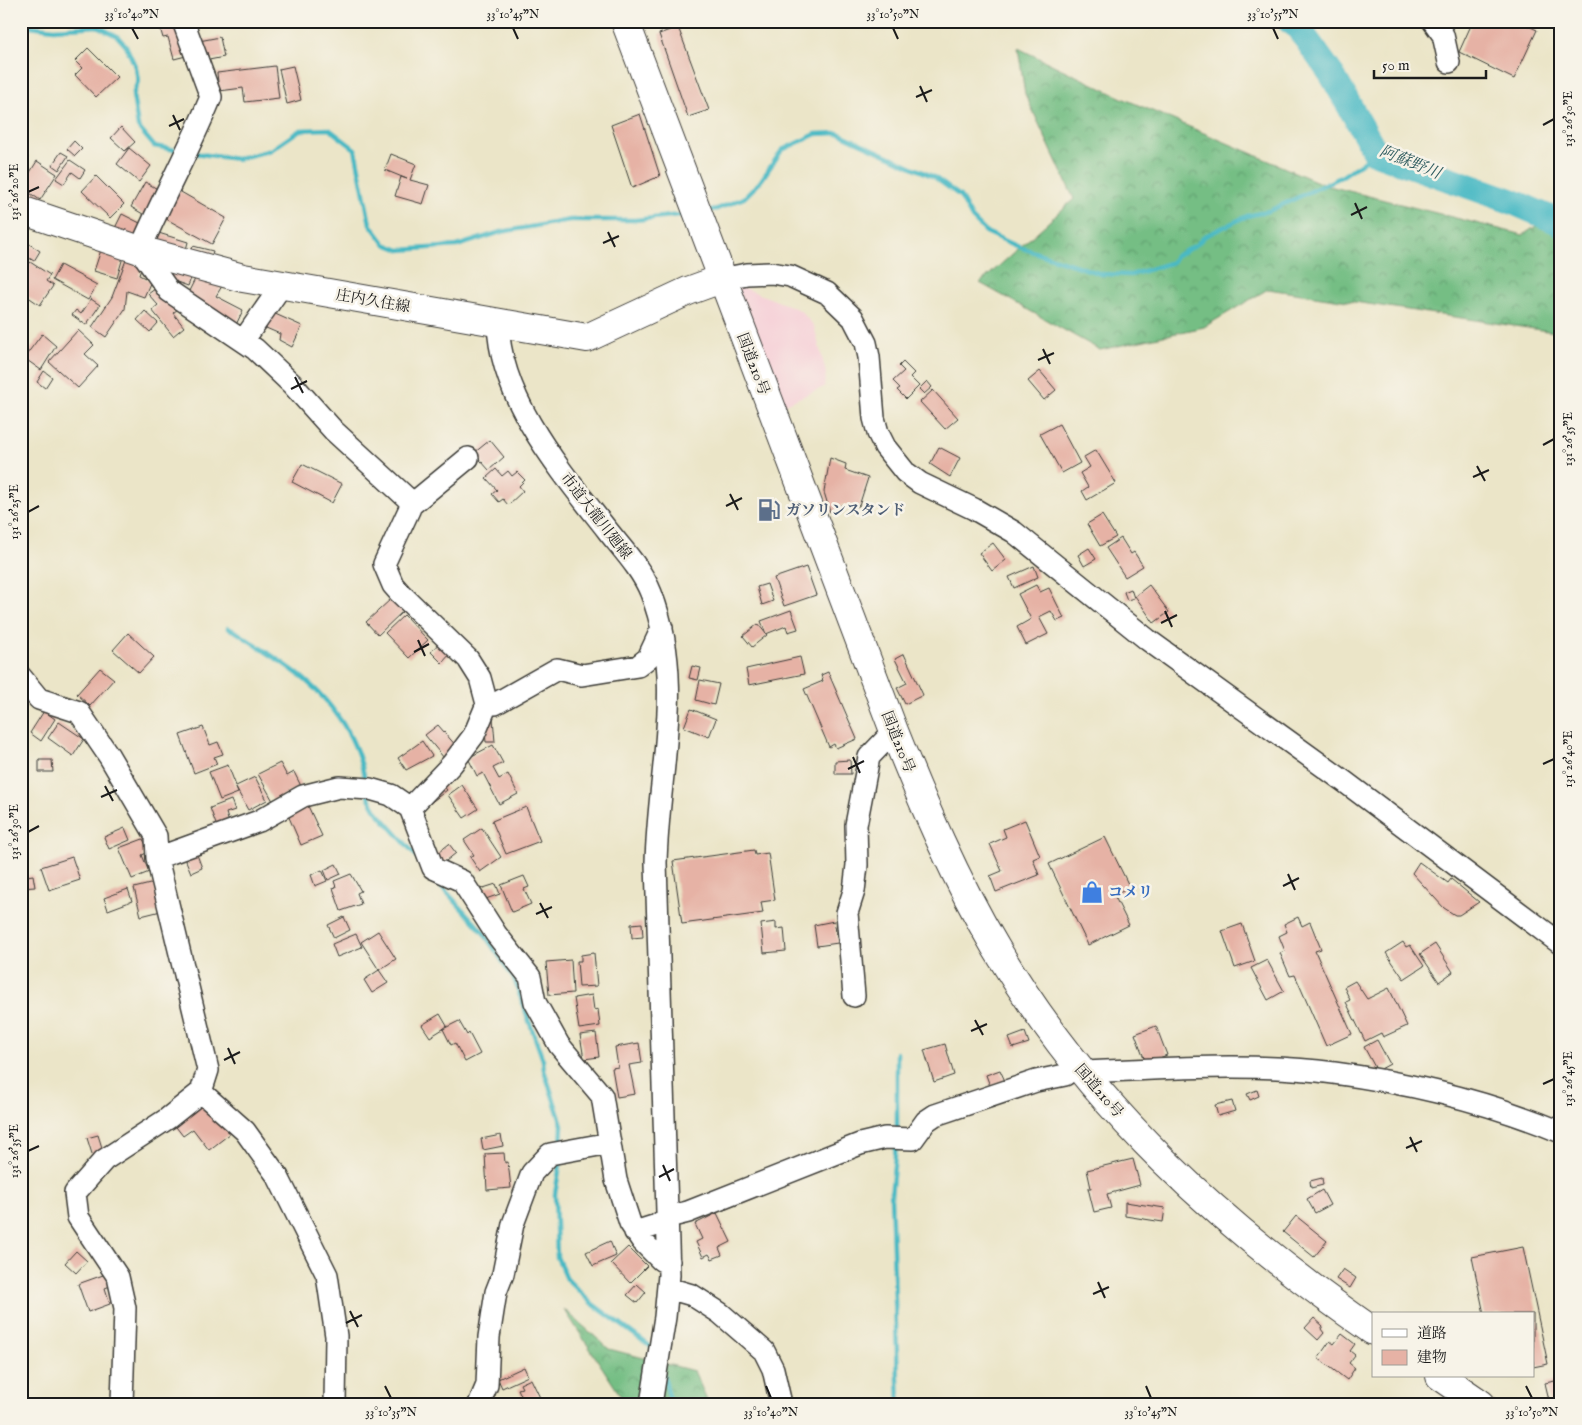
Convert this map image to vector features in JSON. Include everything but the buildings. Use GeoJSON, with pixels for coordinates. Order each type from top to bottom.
{"type":"FeatureCollection","features":[{"type":"Feature","properties":{"kind":"main road","name":"国道210号"},"geometry":{"type":"LineString","coordinates":[[625,21],[721,279],[894,731],[941,846],[977,914],[1027,997],[1080,1069],[1144,1142],[1228,1222],[1292,1273],[1372,1330]]}},
{"type":"Feature","properties":{"kind":"main road","name":"庄内久住線"},"geometry":{"type":"LineString","coordinates":[[21,210],[140,250],[243,278],[587,338],[688,291],[721,279]]}},
{"type":"Feature","properties":{"kind":"main road"},"geometry":{"type":"LineString","coordinates":[[1443,1378],[1480,1404]]}},
{"type":"Feature","properties":{"kind":"street"},"geometry":{"type":"LineString","coordinates":[[183,21],[211,97],[188,152],[154,216],[140,250],[169,290],[255,349],[292,384],[334,431],[408,499],[411,505]]}},
{"type":"Feature","properties":{"kind":"street"},"geometry":{"type":"LineString","coordinates":[[1433,21],[1443,35],[1449,62]]}},
{"type":"Feature","properties":{"kind":"street"},"geometry":{"type":"LineString","coordinates":[[721,279],[771,273],[790,276],[827,293],[853,318],[866,343],[874,418],[878,433],[894,460],[920,483],[974,509],[1014,532],[1148,640],[1345,782],[1561,944]]}},
{"type":"Feature","properties":{"kind":"street"},"geometry":{"type":"LineString","coordinates":[[243,341],[282,285]]}},
{"type":"Feature","properties":{"kind":"street","name":"市道大龍川廻線"},"geometry":{"type":"LineString","coordinates":[[498,323],[502,358],[535,432],[554,462],[635,566],[650,590],[666,644],[670,678],[669,716],[659,800],[656,863],[668,1262],[667,1298],[651,1404]]}},
{"type":"Feature","properties":{"kind":"street"},"geometry":{"type":"LineString","coordinates":[[410,808],[452,764],[468,742],[486,704],[480,678],[468,659],[397,589],[384,564],[411,505],[468,458]]}},
{"type":"Feature","properties":{"kind":"street"},"geometry":{"type":"LineString","coordinates":[[486,704],[495,704],[557,669],[582,675],[638,666],[648,658],[662,628]]}},
{"type":"Feature","properties":{"kind":"street"},"geometry":{"type":"LineString","coordinates":[[21,677],[39,699],[79,712],[109,756],[156,836],[157,858],[208,1070],[201,1092],[167,1119],[104,1160],[75,1193],[78,1217],[118,1277],[125,1308],[122,1404]]}},
{"type":"Feature","properties":{"kind":"street"},"geometry":{"type":"LineString","coordinates":[[854,996],[847,912],[855,882],[856,825],[860,796],[869,757],[894,731]]}},
{"type":"Feature","properties":{"kind":"street"},"geometry":{"type":"LineString","coordinates":[[157,858],[259,821],[303,796],[339,788],[370,789],[391,794],[410,808],[433,868],[462,881],[496,934],[530,976],[535,1002],[559,1044],[602,1096],[625,1212],[635,1232],[661,1260],[668,1262]]}},
{"type":"Feature","properties":{"kind":"street"},"geometry":{"type":"LineString","coordinates":[[635,1232],[657,1225],[668,1217],[688,1212],[860,1144],[885,1138],[913,1139],[926,1121],[935,1115],[1036,1081],[1065,1075],[1080,1069],[1276,1069],[1333,1073],[1416,1088],[1486,1105],[1561,1132]]}},
{"type":"Feature","properties":{"kind":"street"},"geometry":{"type":"LineString","coordinates":[[201,1092],[245,1132],[278,1177],[326,1275],[336,1336],[334,1404]]}},
{"type":"Feature","properties":{"kind":"street"},"geometry":{"type":"LineString","coordinates":[[479,1404],[487,1385],[489,1337],[496,1292],[503,1274],[513,1224],[532,1173],[550,1154],[610,1143]]}},
{"type":"Feature","properties":{"kind":"street"},"geometry":{"type":"LineString","coordinates":[[667,1298],[692,1295],[720,1313],[764,1351],[773,1369],[781,1404]]}},
{"type":"Feature","properties":{"kind":"shaded area"},"geometry":{"type":"Polygon","coordinates":[[[734,284],[800,310],[814,326],[826,373],[824,387],[783,405],[734,284]]]}},
{"type":"Feature","properties":{"kind":"green space"},"geometry":{"type":"Polygon","coordinates":[[[1018,48],[1122,98],[1325,185],[1523,235],[1561,209],[1561,333],[1268,289],[1204,327],[1100,350],[980,283],[1074,199],[1025,94],[1018,48]]]}},
{"type":"Feature","properties":{"kind":"green space"},"geometry":{"type":"Polygon","coordinates":[[[564,1309],[609,1349],[694,1371],[709,1404],[626,1404],[564,1309]]]}},
{"type":"Feature","properties":{"kind":"waterway","name":"阿蘇野川"},"geometry":{"type":"LineString","coordinates":[[1290,21],[1297,26],[1332,75],[1376,153],[1511,201],[1561,223]]}},
{"type":"Feature","properties":{"kind":"waterway"},"geometry":{"type":"LineString","coordinates":[[21,25],[54,29],[97,26],[117,36],[126,46],[136,68],[138,81],[133,95],[138,127],[154,146],[181,151]]}},
{"type":"Feature","properties":{"kind":"waterway"},"geometry":{"type":"LineString","coordinates":[[193,153],[237,159],[271,150],[300,130],[329,129],[355,149],[370,224],[385,244],[400,250],[457,246],[501,232],[570,220],[635,220],[689,214]]}},
{"type":"Feature","properties":{"kind":"waterway"},"geometry":{"type":"LineString","coordinates":[[706,211],[717,209],[744,198],[760,182],[782,150],[816,134],[838,133],[934,177],[960,196],[972,218],[986,232],[1019,247],[1101,274],[1131,275],[1173,262],[1176,256],[1196,245],[1205,236],[1247,216],[1269,211],[1341,177],[1376,153]]}},
{"type":"Feature","properties":{"kind":"waterway"},"geometry":{"type":"LineString","coordinates":[[228,628],[288,667],[304,679],[325,700],[344,725],[358,753],[365,782]]}},
{"type":"Feature","properties":{"kind":"waterway"},"geometry":{"type":"LineString","coordinates":[[368,796],[377,812],[420,860]]}},
{"type":"Feature","properties":{"kind":"waterway"},"geometry":{"type":"LineString","coordinates":[[432,876],[483,932],[514,979],[543,1060],[544,1070],[562,1125],[561,1146]]}},
{"type":"Feature","properties":{"kind":"waterway"},"geometry":{"type":"LineString","coordinates":[[897,1053],[897,1132]]}},
{"type":"Feature","properties":{"kind":"waterway"},"geometry":{"type":"LineString","coordinates":[[896,1145],[891,1197],[899,1404]]}},
{"type":"Feature","properties":{"kind":"waterway"},"geometry":{"type":"LineString","coordinates":[[561,1159],[555,1194],[557,1257],[567,1279],[590,1302],[654,1349]]}},
{"type":"Feature","properties":{"kind":"waterway"},"geometry":{"type":"LineString","coordinates":[[664,1376],[671,1404]]}},
{"type":"Feature","properties":{"kind":"place","name":"ガソリンスタンド"},"geometry":{"type":"Point","coordinates":[769,510]}},
{"type":"Feature","properties":{"kind":"place","name":"コメリ"},"geometry":{"type":"Point","coordinates":[1092,892]}}]}
